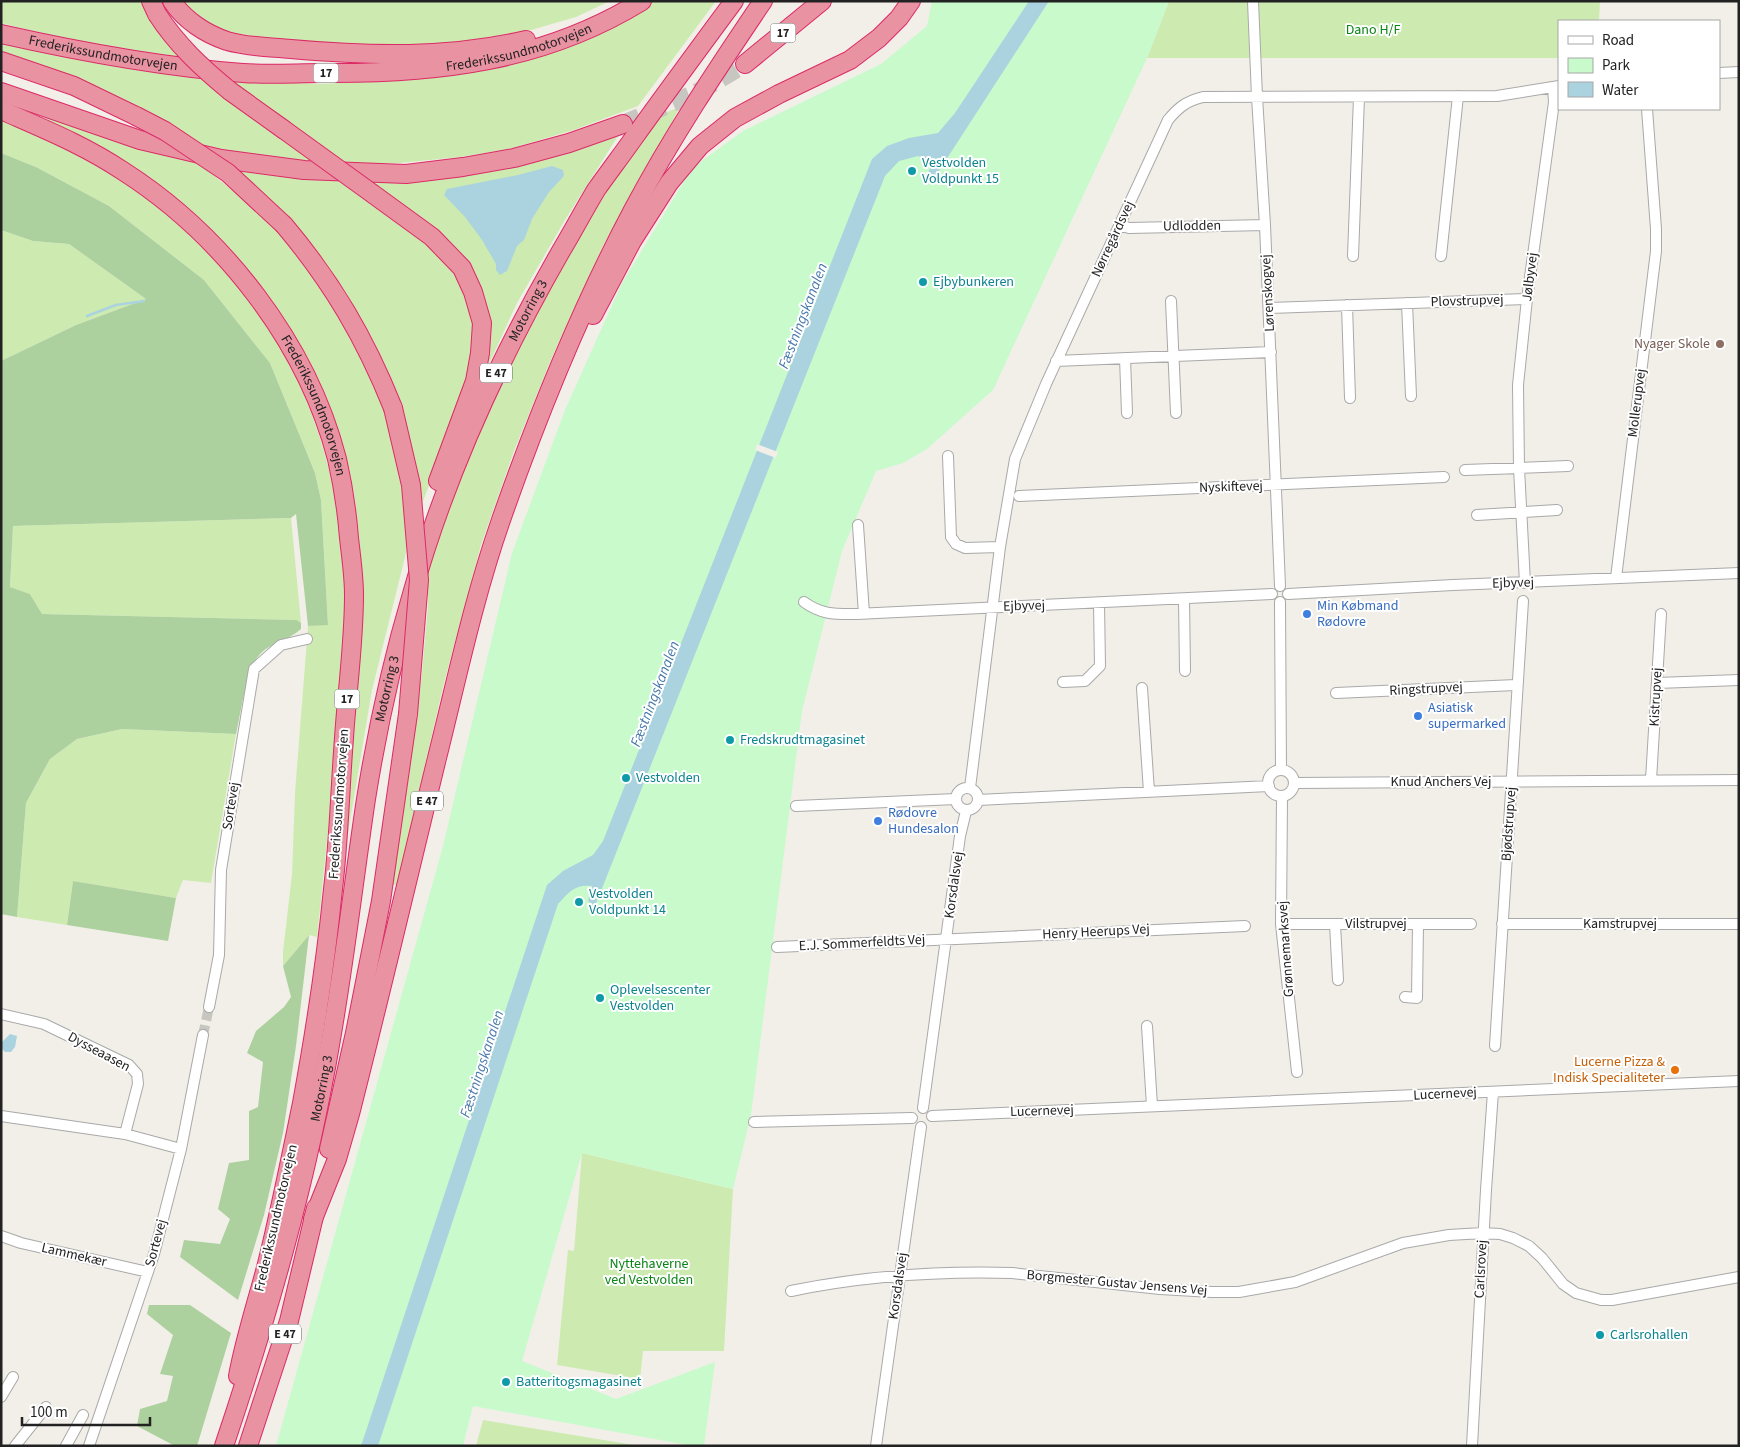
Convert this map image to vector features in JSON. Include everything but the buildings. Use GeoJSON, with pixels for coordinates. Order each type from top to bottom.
{"type":"FeatureCollection","features":[{"type":"Feature","properties":{"kind":"highway"},"geometry":{"type":"LineString","coordinates":[[172,1],[193,24],[210,34],[229,41],[339,53],[382,55],[431,54],[490,48],[561,30],[632,1]]}},
{"type":"Feature","properties":{"kind":"highway","name":"Frederikssundmotorvejen"},"geometry":{"type":"LineString","coordinates":[[1,34],[97,54],[244,73],[416,72],[501,59],[565,39],[599,24],[642,1]]}},
{"type":"Feature","properties":{"kind":"highway","name":"Motorring 3"},"geometry":{"type":"LineString","coordinates":[[226,1439],[257,1348],[292,1221],[319,1105],[332,1035],[376,742],[398,645],[421,565],[449,484],[492,380],[527,310],[596,190],[734,1]]}},
{"type":"Feature","properties":{"kind":"highway","name":"E 47"},"geometry":{"type":"LineString","coordinates":[[248,1446],[289,1321],[313,1219],[337,1159],[350,1114],[471,619],[500,522],[550,386],[590,295],[633,209],[695,102],[763,1]]}},
{"type":"Feature","properties":{"kind":"highway","name":"17"},"geometry":{"type":"LineString","coordinates":[[745,64],[822,1]]}},
{"type":"Feature","properties":{"kind":"highway"},"geometry":{"type":"LineString","coordinates":[[550,386],[594,313],[638,232],[669,183],[700,146],[735,118],[779,94],[850,60],[879,38],[899,18],[911,1]]}},
{"type":"Feature","properties":{"kind":"highway"},"geometry":{"type":"LineString","coordinates":[[850,60],[863,58],[886,43],[906,24],[922,1]]}},
{"type":"Feature","properties":{"kind":"highway"},"geometry":{"type":"LineString","coordinates":[[154,8],[170,34],[185,52],[230,91],[432,237],[462,268],[473,292],[482,323],[480,353],[475,381],[413,550],[398,645]]}},
{"type":"Feature","properties":{"kind":"highway"},"geometry":{"type":"LineString","coordinates":[[1,61],[74,86],[136,116],[165,131],[228,174],[284,225],[314,262],[360,334],[378,370],[393,408],[411,485],[419,580],[408,714],[381,900],[355,1033],[313,1219]]}},
{"type":"Feature","properties":{"kind":"highway"},"geometry":{"type":"LineString","coordinates":[[1,92],[140,140],[221,159],[304,170],[406,174],[463,167],[514,158],[569,143],[623,124]]}},
{"type":"Feature","properties":{"kind":"highway","name":"Frederikssundmotorvejen"},"geometry":{"type":"LineString","coordinates":[[1,110],[80,144],[125,171],[165,200],[213,244],[254,292],[302,370],[322,414],[337,460],[347,519],[354,594],[351,650],[334,886],[316,1024],[278,1219],[243,1347],[226,1439]]}},
{"type":"Feature","properties":{"kind":"street","name":"Lørenskogvej"},"geometry":{"type":"LineString","coordinates":[[1253,1],[1269,308],[1280,586]]}},
{"type":"Feature","properties":{"kind":"street"},"geometry":{"type":"LineString","coordinates":[[1720,73],[1739,72]]}},
{"type":"Feature","properties":{"kind":"street","name":"Nørregårdsvej"},"geometry":{"type":"LineString","coordinates":[[993,607],[1000,547],[1015,458],[1056,361],[1168,120],[1178,108],[1189,100],[1202,97],[1497,96],[1556,87]]}},
{"type":"Feature","properties":{"kind":"street","name":"Jølbyvej"},"geometry":{"type":"LineString","coordinates":[[1525,583],[1519,468],[1518,385],[1527,299],[1556,87]]}},
{"type":"Feature","properties":{"kind":"street"},"geometry":{"type":"LineString","coordinates":[[1442,256],[1458,96]]}},
{"type":"Feature","properties":{"kind":"street"},"geometry":{"type":"LineString","coordinates":[[1353,256],[1359,97]]}},
{"type":"Feature","properties":{"kind":"street","name":"Mollerupvej"},"geometry":{"type":"LineString","coordinates":[[1616,578],[1656,251],[1648,110]]}},
{"type":"Feature","properties":{"kind":"street","name":"Udlodden"},"geometry":{"type":"LineString","coordinates":[[1120,225],[1129,228],[1265,225]]}},
{"type":"Feature","properties":{"kind":"street","name":"Plovstrupvej"},"geometry":{"type":"LineString","coordinates":[[1269,308],[1527,299]]}},
{"type":"Feature","properties":{"kind":"street"},"geometry":{"type":"LineString","coordinates":[[1171,301],[1176,413]]}},
{"type":"Feature","properties":{"kind":"street"},"geometry":{"type":"LineString","coordinates":[[1408,303],[1411,396]]}},
{"type":"Feature","properties":{"kind":"street"},"geometry":{"type":"LineString","coordinates":[[1346,305],[1350,398]]}},
{"type":"Feature","properties":{"kind":"street"},"geometry":{"type":"LineString","coordinates":[[1056,361],[1271,352]]}},
{"type":"Feature","properties":{"kind":"street"},"geometry":{"type":"LineString","coordinates":[[1125,358],[1128,413]]}},
{"type":"Feature","properties":{"kind":"street"},"geometry":{"type":"LineString","coordinates":[[948,456],[951,537],[956,544],[966,548],[1000,547]]}},
{"type":"Feature","properties":{"kind":"street"},"geometry":{"type":"LineString","coordinates":[[1465,470],[1568,466]]}},
{"type":"Feature","properties":{"kind":"street","name":"Nyskiftevej"},"geometry":{"type":"LineString","coordinates":[[1019,496],[1444,477]]}},
{"type":"Feature","properties":{"kind":"street"},"geometry":{"type":"LineString","coordinates":[[1477,515],[1557,510]]}},
{"type":"Feature","properties":{"kind":"street"},"geometry":{"type":"LineString","coordinates":[[858,525],[864,614]]}},
{"type":"Feature","properties":{"kind":"street","name":"Ejbyvej"},"geometry":{"type":"LineString","coordinates":[[1288,594],[1739,573]]}},
{"type":"Feature","properties":{"kind":"street"},"geometry":{"type":"LineString","coordinates":[[1276,598],[1286,599],[1287,589],[1280,586],[1275,588],[1282,690],[1281,770]]}},
{"type":"Feature","properties":{"kind":"street","name":"Ejbyvej"},"geometry":{"type":"LineString","coordinates":[[804,602],[814,609],[831,614],[864,614],[993,607],[1276,598]]}},
{"type":"Feature","properties":{"kind":"street"},"geometry":{"type":"LineString","coordinates":[[1184,600],[1185,671]]}},
{"type":"Feature","properties":{"kind":"street","name":"Bjødstrupvej"},"geometry":{"type":"LineString","coordinates":[[1495,1046],[1512,782],[1516,685],[1523,601]]}},
{"type":"Feature","properties":{"kind":"street"},"geometry":{"type":"LineString","coordinates":[[1062,682],[1085,680],[1100,666],[1099,604]]}},
{"type":"Feature","properties":{"kind":"street"},"geometry":{"type":"LineString","coordinates":[[970,788],[993,607]]}},
{"type":"Feature","properties":{"kind":"street","name":"Kistrupvej"},"geometry":{"type":"LineString","coordinates":[[1651,780],[1661,614]]}},
{"type":"Feature","properties":{"kind":"street","name":"Sortevej"},"geometry":{"type":"LineString","coordinates":[[209,1006],[219,955],[220,870],[254,669],[281,645],[307,639]]}},
{"type":"Feature","properties":{"kind":"street"},"geometry":{"type":"LineString","coordinates":[[1657,683],[1739,680]]}},
{"type":"Feature","properties":{"kind":"street","name":"Ringstrupvej"},"geometry":{"type":"LineString","coordinates":[[1336,693],[1516,685]]}},
{"type":"Feature","properties":{"kind":"street"},"geometry":{"type":"LineString","coordinates":[[1142,688],[1149,792]]}},
{"type":"Feature","properties":{"kind":"street"},"geometry":{"type":"LineString","coordinates":[[1281,770],[1290,774],[1294,783],[1291,792],[1282,796],[1274,793],[1269,786],[1270,777],[1281,770]]}},
{"type":"Feature","properties":{"kind":"street","name":"Knud Anchers Vej"},"geometry":{"type":"LineString","coordinates":[[1294,783],[1739,780]]}},
{"type":"Feature","properties":{"kind":"street"},"geometry":{"type":"LineString","coordinates":[[978,800],[1269,786]]}},
{"type":"Feature","properties":{"kind":"street"},"geometry":{"type":"LineString","coordinates":[[970,788],[976,792],[978,800],[974,808],[966,810],[959,807],[956,799],[962,789],[970,788]]}},
{"type":"Feature","properties":{"kind":"street","name":"Grønnemarksvej"},"geometry":{"type":"LineString","coordinates":[[1282,796],[1281,924],[1297,1072]]}},
{"type":"Feature","properties":{"kind":"street"},"geometry":{"type":"LineString","coordinates":[[796,806],[956,799]]}},
{"type":"Feature","properties":{"kind":"street","name":"Korsdalsvej"},"geometry":{"type":"LineString","coordinates":[[923,1108],[960,836],[966,810]]}},
{"type":"Feature","properties":{"kind":"street","name":"Vilstrupvej"},"geometry":{"type":"LineString","coordinates":[[1281,924],[1471,924]]}},
{"type":"Feature","properties":{"kind":"street","name":"Vilstrupvej"},"geometry":{"type":"LineString","coordinates":[[1335,924],[1338,980]]}},
{"type":"Feature","properties":{"kind":"street","name":"Vilstrupvej"},"geometry":{"type":"LineString","coordinates":[[1405,998],[1416,998],[1418,924]]}},
{"type":"Feature","properties":{"kind":"street","name":"Kamstrupvej"},"geometry":{"type":"LineString","coordinates":[[1502,924],[1739,924]]}},
{"type":"Feature","properties":{"kind":"street","name":"Henry Heerups Vej"},"geometry":{"type":"LineString","coordinates":[[946,939],[1245,926]]}},
{"type":"Feature","properties":{"kind":"street","name":"E.J. Sommerfeldts Vej"},"geometry":{"type":"LineString","coordinates":[[778,947],[946,939]]}},
{"type":"Feature","properties":{"kind":"street","name":"Dysseaasen"},"geometry":{"type":"LineString","coordinates":[[1,1014],[44,1024],[129,1065],[137,1074],[138,1084],[125,1134]]}},
{"type":"Feature","properties":{"kind":"street"},"geometry":{"type":"LineString","coordinates":[[1147,1026],[1152,1106]]}},
{"type":"Feature","properties":{"kind":"street","name":"Sortevej"},"geometry":{"type":"LineString","coordinates":[[89,1446],[148,1272],[181,1149],[204,1035]]}},
{"type":"Feature","properties":{"kind":"street","name":"Lucernevej"},"geometry":{"type":"LineString","coordinates":[[932,1116],[1739,1081]]}},
{"type":"Feature","properties":{"kind":"street","name":"Carlsrovej"},"geometry":{"type":"LineString","coordinates":[[1472,1446],[1483,1233],[1493,1092]]}},
{"type":"Feature","properties":{"kind":"street"},"geometry":{"type":"LineString","coordinates":[[923,1108],[927,1109],[932,1116],[928,1125],[921,1127],[915,1124],[912,1118],[916,1109],[923,1108]]}},
{"type":"Feature","properties":{"kind":"street"},"geometry":{"type":"LineString","coordinates":[[1,1116],[125,1134],[181,1149]]}},
{"type":"Feature","properties":{"kind":"street"},"geometry":{"type":"LineString","coordinates":[[754,1122],[912,1118]]}},
{"type":"Feature","properties":{"kind":"street","name":"Korsdalsvej"},"geometry":{"type":"LineString","coordinates":[[876,1446],[921,1127]]}},
{"type":"Feature","properties":{"kind":"street","name":"Borgmester Gustav Jensens Vej"},"geometry":{"type":"LineString","coordinates":[[791,1291],[838,1281],[987,1272],[1182,1291],[1239,1292],[1295,1282],[1403,1243],[1449,1235],[1483,1233],[1500,1234],[1514,1238],[1535,1252],[1564,1284],[1576,1293],[1601,1300],[1621,1299],[1739,1277]]}},
{"type":"Feature","properties":{"kind":"street","name":"Lammekær"},"geometry":{"type":"LineString","coordinates":[[1,1236],[21,1243],[148,1272]]}},
{"type":"Feature","properties":{"kind":"street"},"geometry":{"type":"LineString","coordinates":[[1,1397],[13,1377]]}},
{"type":"Feature","properties":{"kind":"street"},"geometry":{"type":"LineString","coordinates":[[15,1446],[46,1408]]}},
{"type":"Feature","properties":{"kind":"street"},"geometry":{"type":"LineString","coordinates":[[66,1446],[83,1415]]}},
{"type":"Feature","properties":{"kind":"green space"},"geometry":{"type":"Polygon","coordinates":[[[1,1],[144,1],[150,17],[180,58],[85,44],[1,23],[1,1]]]}},
{"type":"Feature","properties":{"kind":"green space"},"geometry":{"type":"Polygon","coordinates":[[[180,1],[610,1],[576,17],[493,41],[425,48],[355,48],[278,40],[228,32],[202,19],[180,1]]]}},
{"type":"Feature","properties":{"kind":"green space"},"geometry":{"type":"Polygon","coordinates":[[[651,1],[716,1],[638,106],[574,130],[509,149],[460,157],[400,163],[343,165],[224,77],[318,84],[403,80],[510,64],[608,28],[651,1]]]}},
{"type":"Feature","properties":{"kind":"green space","name":"Vestvolden"},"geometry":{"type":"Polygon","coordinates":[[[932,1],[1169,1],[1147,58],[993,390],[927,449],[903,463],[876,471],[842,551],[802,711],[751,1115],[733,1189],[582,1153],[522,1361],[616,1399],[715,1362],[704,1446],[693,1446],[473,1406],[463,1446],[276,1446],[443,846],[512,553],[565,410],[622,283],[692,168],[743,131],[881,64],[927,26],[932,1]]]}},
{"type":"Feature","properties":{"kind":"green space","name":"Dano H/F"},"geometry":{"type":"Polygon","coordinates":[[[1169,1],[1600,1],[1599,20],[1558,20],[1558,58],[1147,58],[1169,1]]]}},
{"type":"Feature","properties":{"kind":"green space"},"geometry":{"type":"Polygon","coordinates":[[[1,42],[89,61],[201,77],[318,162],[282,159],[206,147],[144,109],[106,91],[1,52],[1,42]]]}},
{"type":"Feature","properties":{"kind":"green space"},"geometry":{"type":"Polygon","coordinates":[[[680,107],[603,246],[552,357],[514,451],[481,545],[444,683],[397,885],[392,885],[422,673],[428,605],[428,561],[482,421],[537,308],[604,196],[659,115],[680,107]]]}},
{"type":"Feature","properties":{"kind":"green space"},"geometry":{"type":"Polygon","coordinates":[[[42,116],[135,147],[193,159],[238,195],[279,233],[325,290],[353,333],[386,409],[403,492],[408,545],[372,690],[342,869],[360,595],[310,368],[165,191],[42,116]]]}},
{"type":"Feature","properties":{"kind":"green space"},"geometry":{"type":"Polygon","coordinates":[[[1,117],[47,138],[115,175],[157,205],[194,237],[211,254],[244,294],[274,337],[297,379],[318,433],[334,491],[341,529],[345,576],[342,671],[317,937],[309,935],[283,966],[292,874],[295,793],[308,626],[328,624],[321,500],[315,473],[270,363],[204,280],[109,206],[36,167],[1,153],[1,117]]]}},
{"type":"Feature","properties":{"kind":"green space"},"geometry":{"type":"Polygon","coordinates":[[[618,136],[565,220],[517,303],[489,364],[488,325],[481,296],[364,180],[470,175],[549,157],[618,136]]]}},
{"type":"Feature","properties":{"kind":"green space"},"geometry":{"type":"Polygon","coordinates":[[[1,153],[36,167],[109,206],[204,280],[270,363],[315,473],[321,500],[328,625],[308,626],[296,514],[291,518],[13,526],[10,587],[30,594],[42,614],[297,620],[301,623],[301,629],[265,650],[256,660],[248,680],[236,734],[122,729],[77,739],[50,759],[26,803],[17,917],[1,914],[1,361],[76,325],[146,299],[69,244],[33,241],[1,230],[1,153]]]}},
{"type":"Feature","properties":{"kind":"green space"},"geometry":{"type":"Polygon","coordinates":[[[229,167],[330,176],[369,201],[427,243],[458,273],[476,328],[470,377],[422,504],[400,406],[380,354],[351,303],[229,167]]]}},
{"type":"Feature","properties":{"kind":"green space"},"geometry":{"type":"Polygon","coordinates":[[[1,230],[33,241],[69,244],[146,299],[76,325],[1,361],[1,230]]]}},
{"type":"Feature","properties":{"kind":"green space"},"geometry":{"type":"Polygon","coordinates":[[[291,518],[301,623],[297,620],[42,614],[30,594],[10,587],[13,526],[291,518]]]}},
{"type":"Feature","properties":{"kind":"green space"},"geometry":{"type":"Polygon","coordinates":[[[122,729],[236,734],[211,883],[183,880],[176,898],[73,881],[67,925],[17,917],[26,803],[50,759],[77,739],[122,729]]]}},
{"type":"Feature","properties":{"kind":"green space"},"geometry":{"type":"Polygon","coordinates":[[[73,881],[176,898],[168,941],[67,925],[73,881]]]}},
{"type":"Feature","properties":{"kind":"green space"},"geometry":{"type":"Polygon","coordinates":[[[309,935],[296,1046],[283,1133],[264,1215],[238,1300],[180,1257],[184,1240],[220,1244],[230,1219],[218,1209],[229,1163],[249,1160],[249,1111],[258,1107],[263,1062],[247,1053],[256,1031],[284,1007],[291,997],[283,966],[309,935]]]}},
{"type":"Feature","properties":{"kind":"green space","name":"Nyttehaverne ved Vestvolden"},"geometry":{"type":"Polygon","coordinates":[[[582,1153],[733,1189],[724,1351],[643,1351],[640,1379],[557,1365],[568,1250],[574,1251],[582,1153]]]}},
{"type":"Feature","properties":{"kind":"green space"},"geometry":{"type":"Polygon","coordinates":[[[149,1305],[190,1305],[231,1333],[197,1446],[175,1446],[137,1426],[140,1409],[167,1401],[173,1376],[160,1374],[173,1335],[147,1314],[149,1305]]]}},
{"type":"Feature","properties":{"kind":"green space"},"geometry":{"type":"Polygon","coordinates":[[[483,1420],[640,1446],[476,1446],[483,1420]]]}},
{"type":"Feature","properties":{"kind":"water"},"geometry":{"type":"Polygon","coordinates":[[[1029,1],[1049,1],[933,180],[926,177],[933,162],[918,156],[899,161],[885,176],[595,906],[588,901],[592,886],[577,888],[558,904],[378,1446],[361,1446],[547,885],[563,871],[593,855],[603,841],[872,159],[887,146],[909,138],[938,133],[955,113],[1029,1]]]}},
{"type":"Feature","properties":{"kind":"water"},"geometry":{"type":"Polygon","coordinates":[[[552,166],[563,170],[564,176],[549,192],[532,219],[524,240],[517,246],[507,271],[500,275],[482,240],[465,217],[444,195],[447,189],[518,175],[552,166]]]}},
{"type":"Feature","properties":{"kind":"water"},"geometry":{"type":"Polygon","coordinates":[[[10,1034],[17,1036],[15,1047],[11,1052],[5,1052],[1,1048],[2,1042],[10,1034]]]}},
{"type":"Feature","properties":{"kind":"pier"},"geometry":{"type":"Polygon","coordinates":[[[757,444],[778,452],[776,458],[755,450],[757,444]]]}},
{"type":"Feature","properties":{"kind":"waterway"},"geometry":{"type":"LineString","coordinates":[[87,316],[116,305],[144,301]]}},
{"type":"Feature","properties":{"kind":"tunnel"},"geometry":{"type":"LineString","coordinates":[[623,124],[696,93],[745,64]]}},
{"type":"Feature","properties":{"kind":"tunnel"},"geometry":{"type":"LineString","coordinates":[[203,1035],[209,1007]]}},
{"type":"Feature","properties":{"kind":"place","name":"Vestvolden Voldpunkt 15"},"geometry":{"type":"Point","coordinates":[912,171]}},
{"type":"Feature","properties":{"kind":"place","name":"Ejbybunkeren"},"geometry":{"type":"Point","coordinates":[923,282]}},
{"type":"Feature","properties":{"kind":"place","name":"Nyager Skole"},"geometry":{"type":"Point","coordinates":[1720,344]}},
{"type":"Feature","properties":{"kind":"place","name":"Min Købmand Rødovre"},"geometry":{"type":"Point","coordinates":[1307,614]}},
{"type":"Feature","properties":{"kind":"place","name":"Asiatisk supermarked"},"geometry":{"type":"Point","coordinates":[1418,716]}},
{"type":"Feature","properties":{"kind":"place","name":"Fredskrudtmagasinet"},"geometry":{"type":"Point","coordinates":[730,740]}},
{"type":"Feature","properties":{"kind":"place","name":"Vestvolden"},"geometry":{"type":"Point","coordinates":[626,778]}},
{"type":"Feature","properties":{"kind":"place","name":"Rødovre Hundesalon"},"geometry":{"type":"Point","coordinates":[878,821]}},
{"type":"Feature","properties":{"kind":"place","name":"Vestvolden Voldpunkt 14"},"geometry":{"type":"Point","coordinates":[579,902]}},
{"type":"Feature","properties":{"kind":"place","name":"Oplevelsescenter Vestvolden"},"geometry":{"type":"Point","coordinates":[600,998]}},
{"type":"Feature","properties":{"kind":"place","name":"Lucerne Pizza & Indisk Specialiteter"},"geometry":{"type":"Point","coordinates":[1675,1070]}},
{"type":"Feature","properties":{"kind":"place","name":"Carlsrohallen"},"geometry":{"type":"Point","coordinates":[1600,1335]}},
{"type":"Feature","properties":{"kind":"place","name":"Batteritogsmagasinet"},"geometry":{"type":"Point","coordinates":[506,1382]}},
{"type":"Feature","properties":{"kind":"water label","name":"Fæstningskanalen"},"geometry":{"type":"Point","coordinates":[803,316]}},
{"type":"Feature","properties":{"kind":"water label","name":"Fæstningskanalen"},"geometry":{"type":"Point","coordinates":[655,694]}},
{"type":"Feature","properties":{"kind":"water label","name":"Fæstningskanalen"},"geometry":{"type":"Point","coordinates":[482,1064]}}]}
